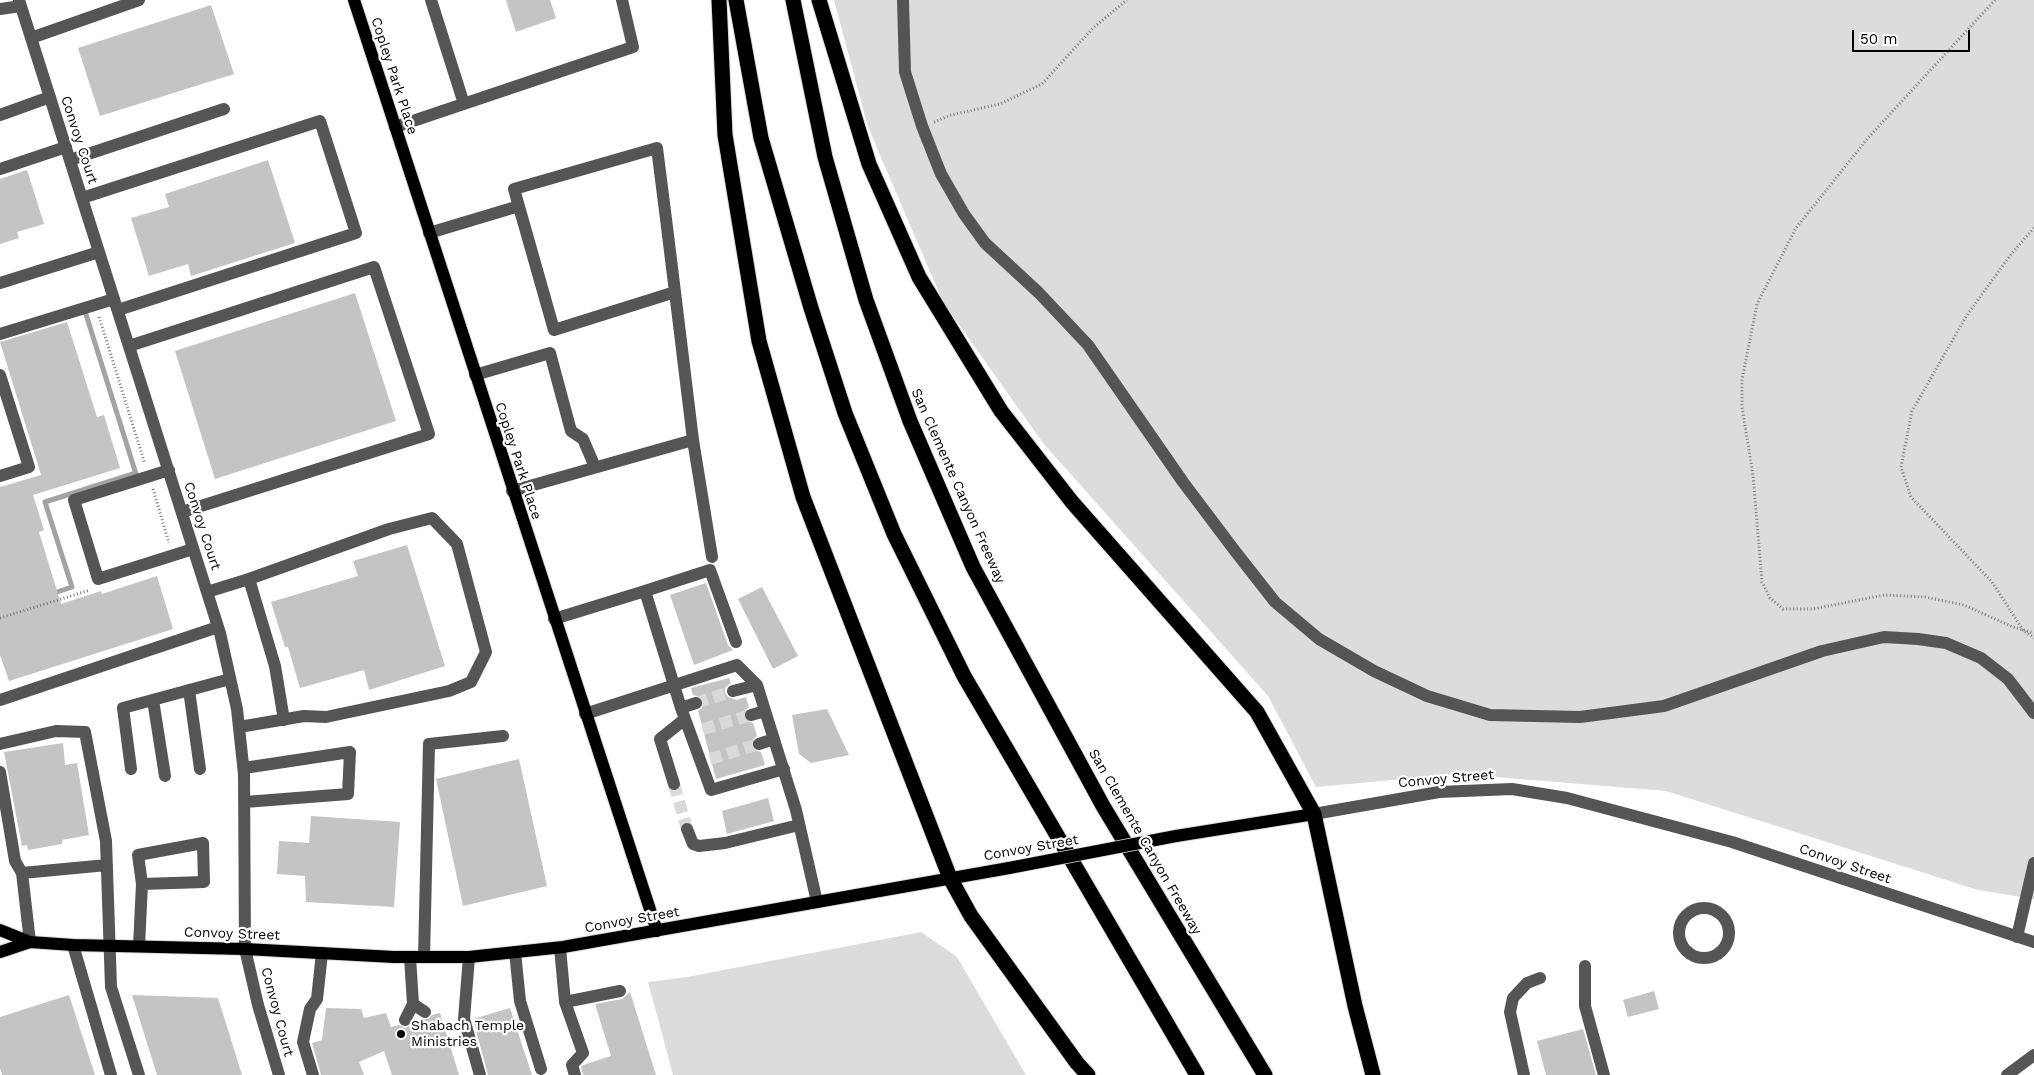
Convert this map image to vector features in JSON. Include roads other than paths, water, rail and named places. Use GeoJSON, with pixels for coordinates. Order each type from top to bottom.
{"type":"FeatureCollection","features":[{"type":"Feature","properties":{"kind":"highway"},"geometry":{"type":"LineString","coordinates":[[719,0],[725,135],[760,341],[803,497],[950,878],[996,952],[1077,1063],[1088,1075]]}},
{"type":"Feature","properties":{"kind":"highway"},"geometry":{"type":"LineString","coordinates":[[736,0],[761,138],[845,413],[894,534],[964,676],[1197,1075]]}},
{"type":"Feature","properties":{"kind":"highway","name":"San Clemente Canyon Freeway"},"geometry":{"type":"LineString","coordinates":[[793,0],[825,157],[866,300],[910,421],[973,567],[1103,806],[1264,1075]]}},
{"type":"Feature","properties":{"kind":"highway"},"geometry":{"type":"LineString","coordinates":[[819,0],[869,164],[924,285],[1001,412],[1072,502],[1257,712],[1314,814],[1355,1006],[1373,1075]]}},
{"type":"Feature","properties":{"kind":"main road","name":"Copley Park Place"},"geometry":{"type":"LineString","coordinates":[[354,0],[512,491],[657,931]]}},
{"type":"Feature","properties":{"kind":"main road","name":"Convoy Street"},"geometry":{"type":"LineString","coordinates":[[0,930],[30,942],[73,945],[410,957],[469,957],[560,948],[1176,836],[1314,814]]}},
{"type":"Feature","properties":{"kind":"main road","name":"Convoy Street"},"geometry":{"type":"LineString","coordinates":[[0,952],[30,942]]}},
{"type":"Feature","properties":{"kind":"street"},"geometry":{"type":"LineString","coordinates":[[31,38],[140,0]]}},
{"type":"Feature","properties":{"kind":"street"},"geometry":{"type":"LineString","coordinates":[[430,0],[464,104]]}},
{"type":"Feature","properties":{"kind":"street"},"geometry":{"type":"LineString","coordinates":[[395,127],[633,48],[622,0]]}},
{"type":"Feature","properties":{"kind":"street"},"geometry":{"type":"LineString","coordinates":[[903,0],[905,72],[922,126],[941,174],[964,214],[985,243],[1039,293],[1088,345],[1183,482],[1275,602],[1319,639],[1374,671],[1427,696],[1490,715],[1580,717],[1664,706],[1822,651],[1884,637],[1918,639],[1946,643],[1981,658],[2008,679],[2034,713]]}},
{"type":"Feature","properties":{"kind":"street"},"geometry":{"type":"LineString","coordinates":[[0,9],[20,3]]}},
{"type":"Feature","properties":{"kind":"street","name":"Convoy Court"},"geometry":{"type":"LineString","coordinates":[[20,3],[218,627],[239,727],[244,768],[245,950],[258,1005],[279,1075]]}},
{"type":"Feature","properties":{"kind":"street"},"geometry":{"type":"LineString","coordinates":[[0,114],[50,97]]}},
{"type":"Feature","properties":{"kind":"street"},"geometry":{"type":"LineString","coordinates":[[70,160],[224,109]]}},
{"type":"Feature","properties":{"kind":"street"},"geometry":{"type":"LineString","coordinates":[[0,334],[96,304],[116,304],[356,233],[320,121],[82,198]]}},
{"type":"Feature","properties":{"kind":"street"},"geometry":{"type":"LineString","coordinates":[[0,169],[66,147]]}},
{"type":"Feature","properties":{"kind":"street"},"geometry":{"type":"LineString","coordinates":[[675,292],[554,330],[514,190],[657,148],[675,292],[693,440],[712,557]]}},
{"type":"Feature","properties":{"kind":"street"},"geometry":{"type":"LineString","coordinates":[[429,233],[519,206]]}},
{"type":"Feature","properties":{"kind":"street"},"geometry":{"type":"LineString","coordinates":[[0,283],[99,252]]}},
{"type":"Feature","properties":{"kind":"street"},"geometry":{"type":"LineString","coordinates":[[129,346],[374,268],[429,434],[182,512]]}},
{"type":"Feature","properties":{"kind":"street"},"geometry":{"type":"LineString","coordinates":[[475,375],[550,353],[571,431],[583,439],[595,468]]}},
{"type":"Feature","properties":{"kind":"street"},"geometry":{"type":"LineString","coordinates":[[0,375],[29,467],[0,476]]}},
{"type":"Feature","properties":{"kind":"street"},"geometry":{"type":"LineString","coordinates":[[512,491],[693,440]]}},
{"type":"Feature","properties":{"kind":"street"},"geometry":{"type":"LineString","coordinates":[[169,470],[74,500],[98,579],[194,549]]}},
{"type":"Feature","properties":{"kind":"street"},"geometry":{"type":"LineString","coordinates":[[207,592],[389,529],[432,518],[457,544],[486,652],[470,682],[449,691],[326,717],[304,716],[239,727]]}},
{"type":"Feature","properties":{"kind":"street"},"geometry":{"type":"LineString","coordinates":[[554,619],[710,570],[736,642]]}},
{"type":"Feature","properties":{"kind":"street"},"geometry":{"type":"LineString","coordinates":[[249,579],[275,666],[284,720]]}},
{"type":"Feature","properties":{"kind":"street"},"geometry":{"type":"LineString","coordinates":[[645,591],[683,713],[697,731],[706,760],[710,790],[784,769]]}},
{"type":"Feature","properties":{"kind":"street"},"geometry":{"type":"LineString","coordinates":[[0,700],[218,627]]}},
{"type":"Feature","properties":{"kind":"street"},"geometry":{"type":"LineString","coordinates":[[585,714],[737,665],[757,684],[784,769],[817,902]]}},
{"type":"Feature","properties":{"kind":"street"},"geometry":{"type":"LineString","coordinates":[[131,769],[123,708],[230,679]]}},
{"type":"Feature","properties":{"kind":"street"},"geometry":{"type":"LineString","coordinates":[[733,691],[757,684]]}},
{"type":"Feature","properties":{"kind":"street"},"geometry":{"type":"LineString","coordinates":[[189,690],[200,769]]}},
{"type":"Feature","properties":{"kind":"street"},"geometry":{"type":"LineString","coordinates":[[154,700],[165,776]]}},
{"type":"Feature","properties":{"kind":"street"},"geometry":{"type":"LineString","coordinates":[[674,784],[660,739],[683,713],[696,703]]}},
{"type":"Feature","properties":{"kind":"street"},"geometry":{"type":"LineString","coordinates":[[751,715],[765,711]]}},
{"type":"Feature","properties":{"kind":"street"},"geometry":{"type":"LineString","coordinates":[[0,744],[56,731],[84,732],[106,841],[111,987],[139,1075]]}},
{"type":"Feature","properties":{"kind":"street"},"geometry":{"type":"LineString","coordinates":[[424,957],[429,744],[503,736]]}},
{"type":"Feature","properties":{"kind":"street"},"geometry":{"type":"LineString","coordinates":[[759,744],[774,739]]}},
{"type":"Feature","properties":{"kind":"street"},"geometry":{"type":"LineString","coordinates":[[244,768],[350,752],[348,794],[245,802]]}},
{"type":"Feature","properties":{"kind":"street"},"geometry":{"type":"LineString","coordinates":[[0,772],[15,861],[22,872],[30,942]]}},
{"type":"Feature","properties":{"kind":"street","name":"Convoy Street"},"geometry":{"type":"LineString","coordinates":[[1314,814],[1440,792],[1512,790],[1566,798],[1732,842],[2034,942]]}},
{"type":"Feature","properties":{"kind":"street"},"geometry":{"type":"LineString","coordinates":[[687,829],[693,844],[699,846],[725,843],[799,825]]}},
{"type":"Feature","properties":{"kind":"street"},"geometry":{"type":"LineString","coordinates":[[139,946],[142,884],[138,855],[203,843],[204,882],[142,884]]}},
{"type":"Feature","properties":{"kind":"street"},"geometry":{"type":"LineString","coordinates":[[2017,937],[2034,863]]}},
{"type":"Feature","properties":{"kind":"street"},"geometry":{"type":"LineString","coordinates":[[22,872],[107,865]]}},
{"type":"Feature","properties":{"kind":"street"},"geometry":{"type":"LineString","coordinates":[[1697,908],[1712,909],[1724,915],[1730,928],[1724,949],[1715,956],[1703,959],[1686,950],[1680,940],[1678,929],[1684,915],[1697,908]]}},
{"type":"Feature","properties":{"kind":"street"},"geometry":{"type":"LineString","coordinates":[[73,945],[111,1075]]}},
{"type":"Feature","properties":{"kind":"street"},"geometry":{"type":"LineString","coordinates":[[560,948],[565,1002],[583,1053],[572,1065],[575,1075]]}},
{"type":"Feature","properties":{"kind":"street"},"geometry":{"type":"LineString","coordinates":[[515,952],[520,1001],[541,1069]]}},
{"type":"Feature","properties":{"kind":"street"},"geometry":{"type":"LineString","coordinates":[[313,1075],[302,1042],[310,1009],[317,999],[322,953]]}},
{"type":"Feature","properties":{"kind":"street"},"geometry":{"type":"LineString","coordinates":[[405,1020],[413,1004],[410,957]]}},
{"type":"Feature","properties":{"kind":"street"},"geometry":{"type":"LineString","coordinates":[[469,957],[464,1019],[480,1075]]}},
{"type":"Feature","properties":{"kind":"street"},"geometry":{"type":"LineString","coordinates":[[1585,966],[1585,1006],[1604,1075]]}},
{"type":"Feature","properties":{"kind":"street"},"geometry":{"type":"LineString","coordinates":[[1524,1075],[1510,1012],[1513,998],[1527,983],[1540,978]]}},
{"type":"Feature","properties":{"kind":"street"},"geometry":{"type":"LineString","coordinates":[[565,1002],[620,991]]}},
{"type":"Feature","properties":{"kind":"street"},"geometry":{"type":"LineString","coordinates":[[413,1004],[425,1012]]}},
{"type":"Feature","properties":{"kind":"street"},"geometry":{"type":"LineString","coordinates":[[2008,1075],[2034,1055]]}},
{"type":"Feature","properties":{"kind":"waterway"},"geometry":{"type":"LineString","coordinates":[[84,308],[136,474]]}},
{"type":"Feature","properties":{"kind":"waterway"},"geometry":{"type":"LineString","coordinates":[[51,594],[72,587],[45,502],[136,473]]}},
{"type":"Feature","properties":{"kind":"tunnel"},"geometry":{"type":"LineString","coordinates":[[696,703],[733,691]]}},
{"type":"Feature","properties":{"kind":"tunnel"},"geometry":{"type":"LineString","coordinates":[[703,729],[751,715]]}},
{"type":"Feature","properties":{"kind":"tunnel"},"geometry":{"type":"LineString","coordinates":[[710,759],[759,744]]}},
{"type":"Feature","properties":{"kind":"tunnel"},"geometry":{"type":"LineString","coordinates":[[674,784],[687,829]]}},
{"type":"Feature","properties":{"kind":"place","name":"Shabach Temple Ministries"},"geometry":{"type":"Point","coordinates":[401,1034]}}]}
